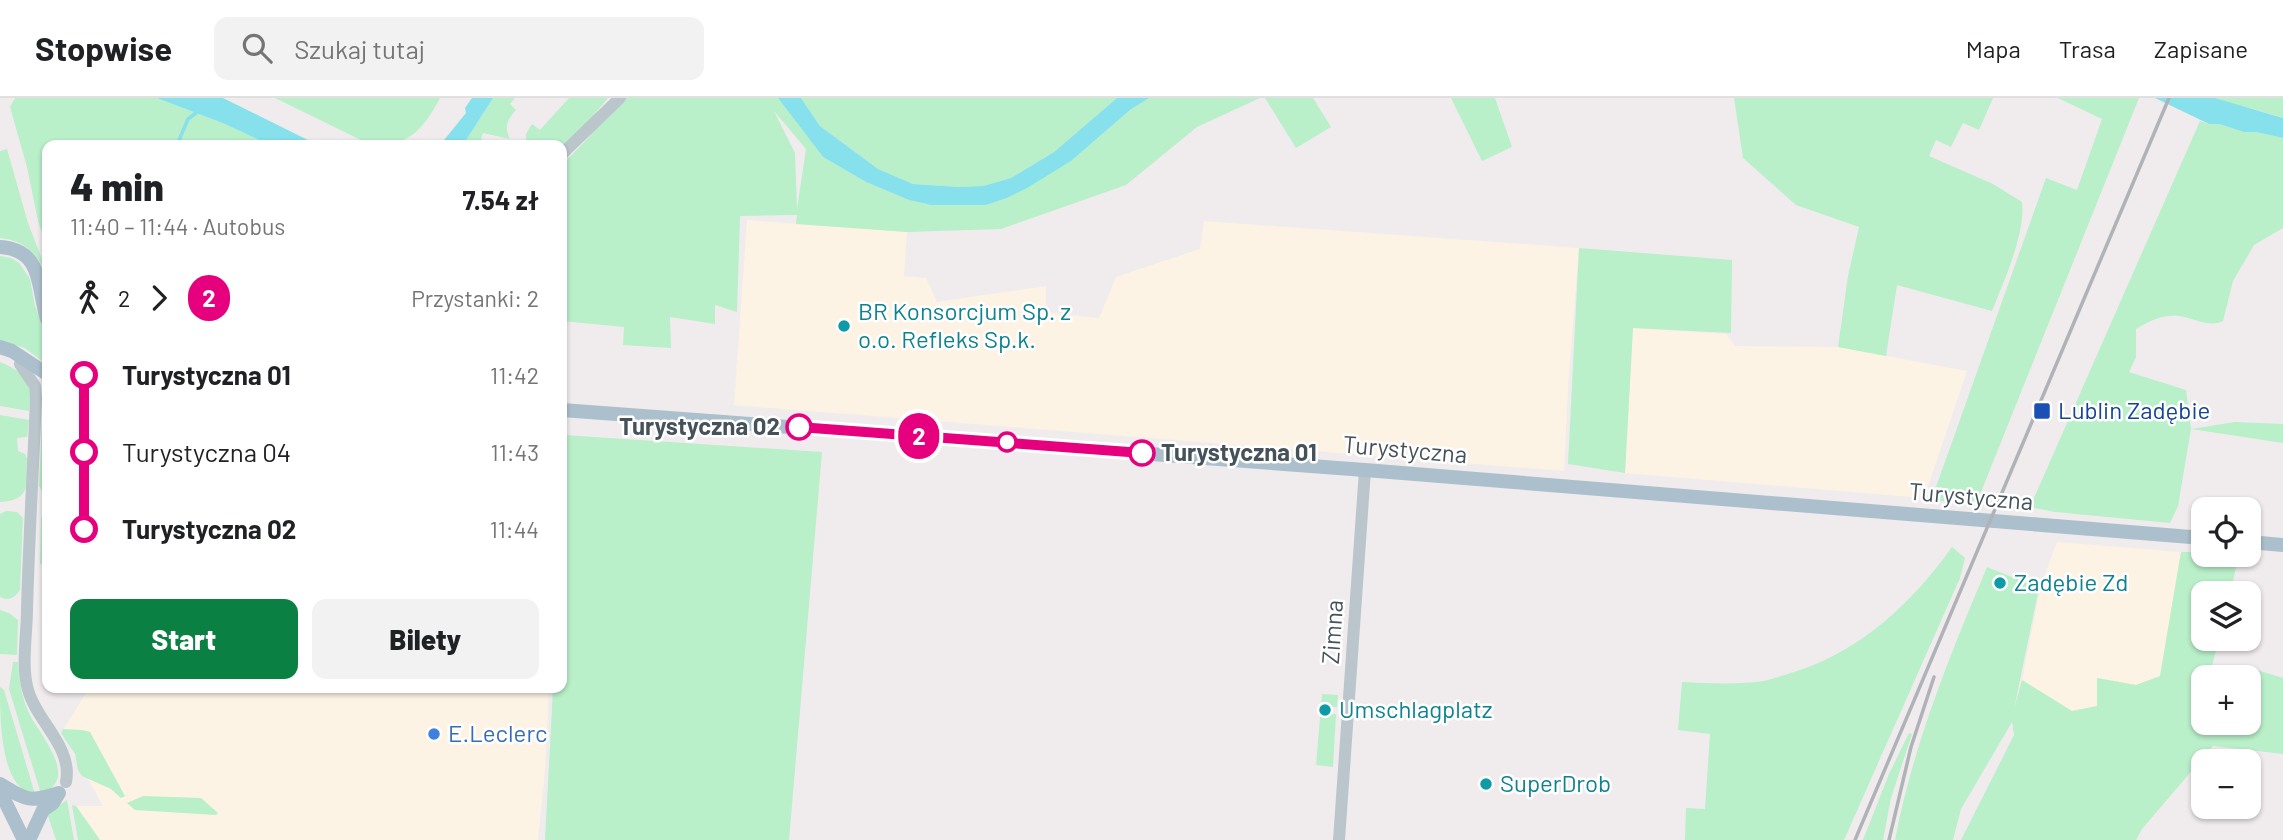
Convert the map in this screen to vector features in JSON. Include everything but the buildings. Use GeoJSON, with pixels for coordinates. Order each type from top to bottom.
{"type":"FeatureCollection","features":[{"type":"Feature","properties":{"kind":"main road"},"geometry":{"type":"LineString","coordinates":[[0,247],[14,250],[32,263],[42,296]]}},
{"type":"Feature","properties":{"kind":"main road"},"geometry":{"type":"LineString","coordinates":[[0,347],[42,371]]}},
{"type":"Feature","properties":{"kind":"main road","name":"Turystyczna"},"geometry":{"type":"LineString","coordinates":[[567,410],[1365,470],[2191,537]]}},
{"type":"Feature","properties":{"kind":"main road"},"geometry":{"type":"LineString","coordinates":[[2261,543],[2283,545]]}},
{"type":"Feature","properties":{"kind":"main road"},"geometry":{"type":"LineString","coordinates":[[0,783],[24,798],[33,800],[63,788]]}},
{"type":"Feature","properties":{"kind":"main road"},"geometry":{"type":"LineString","coordinates":[[27,840],[43,810],[53,803],[63,788]]}},
{"type":"Feature","properties":{"kind":"main road"},"geometry":{"type":"LineString","coordinates":[[0,791],[27,840]]}},
{"type":"Feature","properties":{"kind":"street"},"geometry":{"type":"LineString","coordinates":[[567,149],[620,98]]}},
{"type":"Feature","properties":{"kind":"street"},"geometry":{"type":"LineString","coordinates":[[22,357],[20,364],[35,386],[37,399],[30,517],[26,677],[34,704],[66,759],[68,772],[63,788]]}},
{"type":"Feature","properties":{"kind":"street","name":"Zimna"},"geometry":{"type":"LineString","coordinates":[[1339,840],[1365,470]]}},
{"type":"Feature","properties":{"kind":"shaded area"},"geometry":{"type":"Polygon","coordinates":[[[747,220],[907,232],[904,276],[926,278],[937,302],[1046,286],[1046,312],[1099,318],[1116,277],[1200,249],[1204,221],[1579,248],[1564,471],[734,405],[747,220]]]}},
{"type":"Feature","properties":{"kind":"shaded area"},"geometry":{"type":"Polygon","coordinates":[[[1633,328],[1726,334],[1735,346],[1838,347],[1967,371],[1924,498],[1625,473],[1633,328]]]}},
{"type":"Feature","properties":{"kind":"shaded area"},"geometry":{"type":"Polygon","coordinates":[[[2057,542],[2181,552],[2160,676],[2136,685],[2098,678],[2097,706],[2072,711],[2022,680],[2041,585],[2057,542]]]}},
{"type":"Feature","properties":{"kind":"shaded area"},"geometry":{"type":"Polygon","coordinates":[[[86,693],[549,693],[538,840],[100,840],[76,806],[103,806],[62,732],[86,693]]]}},
{"type":"Feature","properties":{"kind":"green space"},"geometry":{"type":"Polygon","coordinates":[[[15,98],[157,98],[259,140],[42,140],[42,233],[10,107],[15,98]]]}},
{"type":"Feature","properties":{"kind":"green space"},"geometry":{"type":"Polygon","coordinates":[[[275,98],[440,98],[419,129],[404,140],[361,140],[275,98]]]}},
{"type":"Feature","properties":{"kind":"green space"},"geometry":{"type":"Polygon","coordinates":[[[493,98],[515,98],[510,104],[516,110],[507,127],[510,139],[483,133],[481,139],[484,140],[466,140],[493,98]]]}},
{"type":"Feature","properties":{"kind":"green space"},"geometry":{"type":"Polygon","coordinates":[[[569,98],[608,98],[567,141],[526,140],[526,134],[532,124],[540,130],[569,98]]]}},
{"type":"Feature","properties":{"kind":"green space"},"geometry":{"type":"Polygon","coordinates":[[[622,98],[778,98],[823,157],[866,182],[909,200],[931,205],[986,205],[1007,198],[1071,161],[1130,110],[1149,98],[1260,98],[1197,127],[1126,185],[1001,229],[907,232],[796,224],[797,215],[740,216],[737,312],[715,305],[715,324],[670,317],[671,348],[623,345],[624,327],[567,321],[567,160],[591,135],[590,125],[622,98]],[[774,111],[795,153],[797,209],[806,149],[774,111]]]}},
{"type":"Feature","properties":{"kind":"green space"},"geometry":{"type":"Polygon","coordinates":[[[801,98],[1117,98],[1054,152],[1011,178],[983,186],[959,187],[913,184],[878,169],[820,126],[801,98]]]}},
{"type":"Feature","properties":{"kind":"green space"},"geometry":{"type":"Polygon","coordinates":[[[1265,98],[1313,98],[1331,127],[1296,148],[1265,98]]]}},
{"type":"Feature","properties":{"kind":"green space"},"geometry":{"type":"Polygon","coordinates":[[[1451,98],[1495,98],[1512,147],[1482,161],[1451,98]]]}},
{"type":"Feature","properties":{"kind":"green space"},"geometry":{"type":"Polygon","coordinates":[[[1734,98],[1993,98],[1979,130],[1963,123],[1951,147],[1936,140],[1929,156],[1993,184],[2022,202],[2021,227],[2017,242],[1992,311],[1897,285],[1886,356],[1838,347],[1848,276],[1859,227],[1796,205],[1743,158],[1734,98]]]}},
{"type":"Feature","properties":{"kind":"green space"},"geometry":{"type":"Polygon","coordinates":[[[2058,98],[2139,98],[1977,502],[1931,501],[2046,178],[2077,190],[2102,119],[2058,98]]]}},
{"type":"Feature","properties":{"kind":"green space"},"geometry":{"type":"Polygon","coordinates":[[[2215,98],[2283,98],[2283,118],[2232,103],[2215,98]]]}},
{"type":"Feature","properties":{"kind":"green space"},"geometry":{"type":"Polygon","coordinates":[[[2200,121],[2283,138],[2283,228],[2254,245],[2233,281],[2223,321],[2207,323],[2167,316],[2136,329],[2136,357],[2129,372],[2186,390],[2191,429],[2178,506],[2170,523],[2055,512],[2030,507],[2200,121]]]}},
{"type":"Feature","properties":{"kind":"green space"},"geometry":{"type":"Polygon","coordinates":[[[7,149],[42,266],[25,246],[0,238],[0,151],[7,149]]]}},
{"type":"Feature","properties":{"kind":"green space"},"geometry":{"type":"Polygon","coordinates":[[[1579,248],[1732,260],[1731,333],[1633,328],[1625,473],[1568,464],[1579,248]]]}},
{"type":"Feature","properties":{"kind":"green space"},"geometry":{"type":"Polygon","coordinates":[[[0,256],[19,263],[30,279],[35,306],[42,324],[42,361],[25,348],[0,340],[0,256]]]}},
{"type":"Feature","properties":{"kind":"green space"},"geometry":{"type":"Polygon","coordinates":[[[0,362],[16,370],[26,380],[30,393],[29,411],[0,406],[0,362]]]}},
{"type":"Feature","properties":{"kind":"green space"},"geometry":{"type":"Polygon","coordinates":[[[0,415],[29,420],[27,437],[17,438],[18,451],[27,458],[25,489],[18,498],[0,502],[0,415]]]}},
{"type":"Feature","properties":{"kind":"green space"},"geometry":{"type":"Polygon","coordinates":[[[42,422],[42,491],[39,486],[42,422]]]}},
{"type":"Feature","properties":{"kind":"green space"},"geometry":{"type":"Polygon","coordinates":[[[2235,422],[2283,424],[2283,443],[2191,429],[2235,422]]]}},
{"type":"Feature","properties":{"kind":"green space"},"geometry":{"type":"Polygon","coordinates":[[[567,435],[822,452],[789,840],[545,840],[553,693],[567,693],[567,435]]]}},
{"type":"Feature","properties":{"kind":"green space"},"geometry":{"type":"Polygon","coordinates":[[[6,511],[17,512],[23,518],[20,590],[9,599],[0,597],[0,514],[6,511]]]}},
{"type":"Feature","properties":{"kind":"green space"},"geometry":{"type":"Polygon","coordinates":[[[42,517],[42,564],[40,564],[42,517]]]}},
{"type":"Feature","properties":{"kind":"green space"},"geometry":{"type":"Polygon","coordinates":[[[1952,547],[1965,558],[1960,578],[1844,840],[1685,840],[1686,808],[1705,809],[1710,734],[1678,730],[1682,682],[1763,681],[1818,663],[1863,638],[1883,623],[1920,587],[1952,547]]]}},
{"type":"Feature","properties":{"kind":"green space"},"geometry":{"type":"Polygon","coordinates":[[[2181,552],[2191,552],[2191,567],[2236,567],[2233,581],[2191,581],[2191,651],[2216,651],[2212,665],[2191,665],[2191,735],[2261,735],[2261,671],[2283,678],[2283,754],[2261,751],[2261,749],[2213,746],[2210,749],[2191,749],[2191,772],[2142,829],[2136,840],[1961,840],[2014,735],[2012,722],[1961,809],[1953,840],[1895,840],[1922,735],[1946,667],[1987,567],[2039,588],[2014,709],[2022,680],[2072,711],[2097,706],[2097,678],[2136,685],[2160,676],[2181,552]]]}},
{"type":"Feature","properties":{"kind":"green space"},"geometry":{"type":"Polygon","coordinates":[[[0,610],[18,620],[17,655],[0,654],[0,610]]]}},
{"type":"Feature","properties":{"kind":"green space"},"geometry":{"type":"Polygon","coordinates":[[[13,662],[18,662],[28,711],[54,755],[58,767],[58,778],[53,787],[41,794],[9,689],[13,662]]]}},
{"type":"Feature","properties":{"kind":"green space"},"geometry":{"type":"Polygon","coordinates":[[[0,687],[4,690],[35,794],[23,790],[9,767],[2,734],[0,687]]]}},
{"type":"Feature","properties":{"kind":"green space"},"geometry":{"type":"Polygon","coordinates":[[[1322,694],[1338,695],[1337,707],[1324,707],[1323,713],[1336,714],[1333,767],[1316,765],[1322,694]]]}},
{"type":"Feature","properties":{"kind":"green space"},"geometry":{"type":"Polygon","coordinates":[[[63,729],[90,732],[125,796],[121,798],[111,789],[82,776],[75,754],[61,733],[63,729]]]}},
{"type":"Feature","properties":{"kind":"green space"},"geometry":{"type":"Polygon","coordinates":[[[1909,733],[1912,734],[1891,798],[1883,840],[1863,840],[1889,774],[1909,733]]]}},
{"type":"Feature","properties":{"kind":"green space"},"geometry":{"type":"Polygon","coordinates":[[[143,796],[201,798],[218,813],[135,810],[127,803],[143,796]]]}},
{"type":"Feature","properties":{"kind":"green space"},"geometry":{"type":"Polygon","coordinates":[[[67,800],[74,840],[56,840],[47,813],[67,800]]]}},
{"type":"Feature","properties":{"kind":"green space"},"geometry":{"type":"Polygon","coordinates":[[[72,805],[76,806],[100,840],[78,840],[72,805]]]}},
{"type":"Feature","properties":{"kind":"water"},"geometry":{"type":"Polygon","coordinates":[[[157,98],[223,98],[308,140],[259,140],[157,98]]]}},
{"type":"Feature","properties":{"kind":"water"},"geometry":{"type":"Polygon","coordinates":[[[472,98],[493,98],[466,140],[444,140],[466,113],[465,108],[472,98]]]}},
{"type":"Feature","properties":{"kind":"water"},"geometry":{"type":"Polygon","coordinates":[[[778,98],[801,98],[820,126],[878,169],[913,184],[959,187],[983,186],[1011,178],[1054,152],[1117,98],[1149,98],[1130,110],[1071,161],[1007,198],[986,205],[931,205],[909,200],[866,182],[823,157],[778,98]]]}},
{"type":"Feature","properties":{"kind":"water"},"geometry":{"type":"Polygon","coordinates":[[[2155,98],[2215,98],[2283,118],[2283,138],[2209,124],[2155,98]]]}},
{"type":"Feature","properties":{"kind":"waterway"},"geometry":{"type":"LineString","coordinates":[[179,140],[188,119],[200,110]]}},
{"type":"Feature","properties":{"kind":"railway"},"geometry":{"type":"LineString","coordinates":[[1855,840],[2169,98]]}},
{"type":"Feature","properties":{"kind":"railway"},"geometry":{"type":"LineString","coordinates":[[1889,840],[1911,747],[1934,677]]}},
{"type":"Feature","properties":{"kind":"bus line","name":"2"},"geometry":{"type":"LineString","coordinates":[[799,427],[1142,453]]}},
{"type":"Feature","properties":{"kind":"place","name":"BR Konsorcjum Sp. z o.o. Refleks Sp.k."},"geometry":{"type":"Point","coordinates":[844,326]}},
{"type":"Feature","properties":{"kind":"place","name":"Lublin Zadębie"},"geometry":{"type":"Point","coordinates":[2042,411]}},
{"type":"Feature","properties":{"kind":"place","name":"Turystyczna 02"},"geometry":{"type":"Point","coordinates":[799,427]}},
{"type":"Feature","properties":{"kind":"place","name":"Turystyczna 01"},"geometry":{"type":"Point","coordinates":[1142,453]}},
{"type":"Feature","properties":{"kind":"place","name":"Zadębie Zd"},"geometry":{"type":"Point","coordinates":[2000,583]}},
{"type":"Feature","properties":{"kind":"place","name":"Umschlagplatz"},"geometry":{"type":"Point","coordinates":[1325,710]}},
{"type":"Feature","properties":{"kind":"place","name":"E.Leclerc"},"geometry":{"type":"Point","coordinates":[434,734]}},
{"type":"Feature","properties":{"kind":"place","name":"SuperDrob"},"geometry":{"type":"Point","coordinates":[1486,784]}}]}
